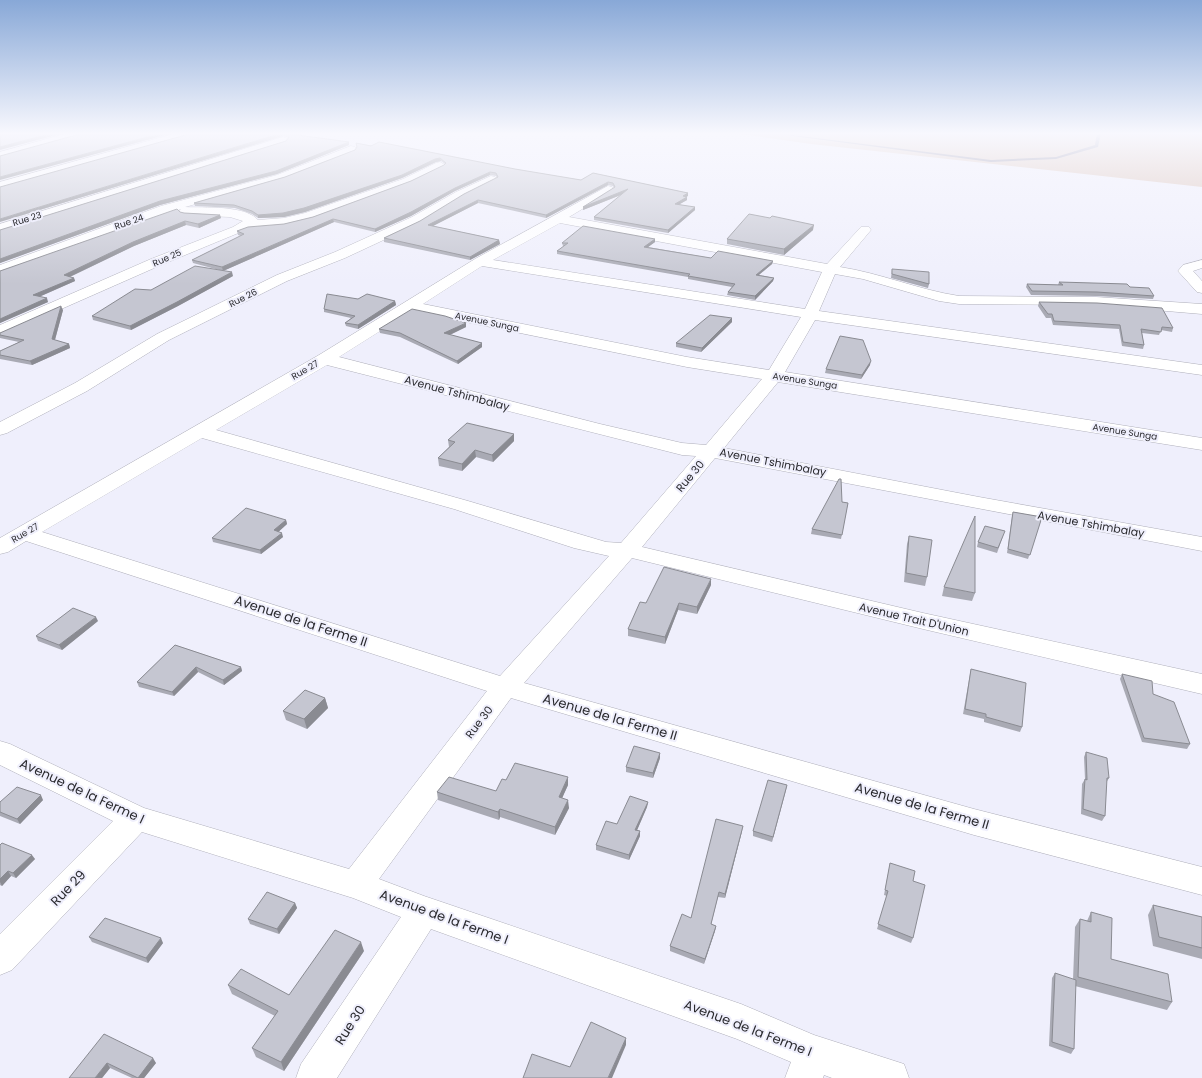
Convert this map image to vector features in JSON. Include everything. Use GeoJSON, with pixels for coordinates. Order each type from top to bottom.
{"type":"FeatureCollection","features":[{"type":"Feature","properties":{"kind":"street","name":"Rue 23"},"geometry":{"type":"LineString","coordinates":[[0,228],[144,183]]}},
{"type":"Feature","properties":{"kind":"street","name":"Rue 24"},"geometry":{"type":"LineString","coordinates":[[0,270],[165,209],[259,183]]}},
{"type":"Feature","properties":{"kind":"street","name":"Rue 25"},"geometry":{"type":"LineString","coordinates":[[0,332],[156,262],[247,225],[284,222],[309,216],[402,183]]}},
{"type":"Feature","properties":{"kind":"street","name":"Rue 26"},"geometry":{"type":"LineString","coordinates":[[0,429],[81,387],[163,337],[282,278],[340,255],[416,220],[460,194],[482,183]]}},
{"type":"Feature","properties":{"kind":"street","name":"Rue 27"},"geometry":{"type":"LineString","coordinates":[[0,547],[199,430],[325,359],[480,262],[558,220],[608,189]]}},
{"type":"Feature","properties":{"kind":"street"},"geometry":{"type":"LineString","coordinates":[[165,209],[239,215],[252,221],[247,225]]}},
{"type":"Feature","properties":{"kind":"street"},"geometry":{"type":"LineString","coordinates":[[558,220],[865,275],[944,298],[959,300],[1096,301],[1202,310]]}},
{"type":"Feature","properties":{"kind":"street","name":"Rue 30"},"geometry":{"type":"LineString","coordinates":[[356,885],[505,687],[627,550],[774,376],[810,315],[830,269],[865,230]]}},
{"type":"Feature","properties":{"kind":"street"},"geometry":{"type":"LineString","coordinates":[[480,262],[810,315],[1010,345],[1202,370]]}},
{"type":"Feature","properties":{"kind":"street"},"geometry":{"type":"LineString","coordinates":[[1202,264],[1188,268],[1186,271],[1202,289]]}},
{"type":"Feature","properties":{"kind":"street","name":"Avenue Sunga"},"geometry":{"type":"LineString","coordinates":[[411,306],[687,362],[1202,444]]}},
{"type":"Feature","properties":{"kind":"street","name":"Avenue Tshimbalay"},"geometry":{"type":"LineString","coordinates":[[325,359],[655,444],[682,449],[711,450],[979,503],[1202,544]]}},
{"type":"Feature","properties":{"kind":"street","name":"Avenue Trait D'Union"},"geometry":{"type":"LineString","coordinates":[[199,430],[461,505],[582,543],[606,548],[627,550],[923,621],[1202,684]]}},
{"type":"Feature","properties":{"kind":"street","name":"Avenue de la Ferme II"},"geometry":{"type":"LineString","coordinates":[[24,533],[505,687],[974,822],[1202,881]]}},
{"type":"Feature","properties":{"kind":"street","name":"Avenue de la Ferme I"},"geometry":{"type":"LineString","coordinates":[[0,752],[136,818],[356,885],[424,911],[741,1022],[808,1066],[890,1078]]}},
{"type":"Feature","properties":{"kind":"street","name":"Rue 29"},"geometry":{"type":"LineString","coordinates":[[0,958],[136,818]]}},
{"type":"Feature","properties":{"kind":"street","name":"Rue 30"},"geometry":{"type":"LineString","coordinates":[[315,1078],[424,911]]}},
{"type":"Feature","properties":{"kind":"shaded area"},"geometry":{"type":"Polygon","coordinates":[[[1168,183],[1202,183],[1202,187],[1168,183]]]}},
{"type":"Feature","properties":{"kind":"building"},"geometry":{"type":"Polygon","coordinates":[[[13,183],[117,183],[0,219],[0,187],[13,183]]]}},
{"type":"Feature","properties":{"kind":"building"},"geometry":{"type":"Polygon","coordinates":[[[150,183],[228,183],[160,201],[0,259],[0,230],[150,183]]]}},
{"type":"Feature","properties":{"kind":"building"},"geometry":{"type":"Polygon","coordinates":[[[263,183],[377,183],[304,208],[283,213],[258,215],[252,211],[234,205],[194,203],[263,183]]]}},
{"type":"Feature","properties":{"kind":"building"},"geometry":{"type":"Polygon","coordinates":[[[405,183],[465,183],[375,229],[333,219],[222,267],[192,260],[244,234],[237,231],[248,227],[284,224],[313,217],[405,183]]]}},
{"type":"Feature","properties":{"kind":"building"},"geometry":{"type":"Polygon","coordinates":[[[485,183],[606,183],[546,215],[478,200],[428,225],[499,240],[470,257],[384,238],[420,221],[464,194],[485,183]]]}},
{"type":"Feature","properties":{"kind":"building"},"geometry":{"type":"Polygon","coordinates":[[[613,183],[642,183],[688,193],[683,196],[687,197],[675,204],[695,207],[668,230],[594,217],[628,189],[583,207],[615,187],[613,183]]]}},
{"type":"Feature","properties":{"kind":"building"},"geometry":{"type":"Polygon","coordinates":[[[177,209],[184,213],[220,215],[198,224],[185,221],[133,242],[64,275],[74,278],[33,295],[47,298],[0,319],[0,271],[177,209]]]}},
{"type":"Feature","properties":{"kind":"building"},"geometry":{"type":"Polygon","coordinates":[[[749,214],[770,218],[772,216],[814,225],[784,249],[727,239],[749,214]]]}},
{"type":"Feature","properties":{"kind":"building"},"geometry":{"type":"Polygon","coordinates":[[[583,226],[655,239],[644,247],[711,258],[718,251],[773,261],[756,275],[774,278],[755,296],[728,292],[735,284],[688,276],[690,274],[557,251],[568,243],[562,243],[583,226]]]}},
{"type":"Feature","properties":{"kind":"building"},"geometry":{"type":"Polygon","coordinates":[[[195,266],[232,272],[130,326],[92,316],[135,289],[151,290],[195,266]]]}},
{"type":"Feature","properties":{"kind":"building"},"geometry":{"type":"Polygon","coordinates":[[[892,269],[929,272],[929,284],[892,274],[892,269]]]}},
{"type":"Feature","properties":{"kind":"building"},"geometry":{"type":"Polygon","coordinates":[[[1059,282],[1127,284],[1130,287],[1149,288],[1154,296],[1097,292],[1032,291],[1027,284],[1063,285],[1059,282]]]}},
{"type":"Feature","properties":{"kind":"building"},"geometry":{"type":"Polygon","coordinates":[[[327,294],[358,299],[367,294],[395,301],[358,325],[345,323],[355,316],[324,309],[327,294]]]}},
{"type":"Feature","properties":{"kind":"building"},"geometry":{"type":"Polygon","coordinates":[[[1039,302],[1097,303],[1162,308],[1173,328],[1162,327],[1161,332],[1141,329],[1144,345],[1123,342],[1120,325],[1054,321],[1052,314],[1048,314],[1039,302]]]}},
{"type":"Feature","properties":{"kind":"building"},"geometry":{"type":"Polygon","coordinates":[[[61,306],[52,339],[69,344],[30,361],[0,355],[0,351],[24,340],[0,335],[0,333],[61,306]]]}},
{"type":"Feature","properties":{"kind":"building"},"geometry":{"type":"Polygon","coordinates":[[[412,309],[445,316],[466,323],[444,333],[482,343],[457,361],[400,333],[379,329],[412,309]]]}},
{"type":"Feature","properties":{"kind":"building"},"geometry":{"type":"Polygon","coordinates":[[[710,315],[732,318],[702,348],[676,343],[710,315]]]}},
{"type":"Feature","properties":{"kind":"building"},"geometry":{"type":"Polygon","coordinates":[[[840,336],[863,340],[871,361],[862,375],[826,369],[840,336]]]}},
{"type":"Feature","properties":{"kind":"building"},"geometry":{"type":"Polygon","coordinates":[[[467,423],[514,434],[492,455],[475,450],[462,464],[438,458],[455,442],[448,440],[467,423]]]}},
{"type":"Feature","properties":{"kind":"building"},"geometry":{"type":"Polygon","coordinates":[[[839,479],[841,479],[842,502],[848,503],[842,535],[812,529],[839,479]]]}},
{"type":"Feature","properties":{"kind":"building"},"geometry":{"type":"Polygon","coordinates":[[[246,508],[286,520],[274,530],[282,533],[260,550],[212,538],[246,508]]]}},
{"type":"Feature","properties":{"kind":"building"},"geometry":{"type":"Polygon","coordinates":[[[1013,512],[1042,517],[1030,555],[1008,549],[1013,512]]]}},
{"type":"Feature","properties":{"kind":"building"},"geometry":{"type":"Polygon","coordinates":[[[975,516],[975,593],[944,587],[975,516]]]}},
{"type":"Feature","properties":{"kind":"building"},"geometry":{"type":"Polygon","coordinates":[[[985,526],[1005,531],[998,548],[978,542],[985,526]]]}},
{"type":"Feature","properties":{"kind":"building"},"geometry":{"type":"Polygon","coordinates":[[[909,536],[932,540],[927,577],[906,573],[909,536]]]}},
{"type":"Feature","properties":{"kind":"building"},"geometry":{"type":"Polygon","coordinates":[[[664,567],[711,579],[697,607],[679,603],[665,637],[628,629],[640,602],[646,603],[664,567]]]}},
{"type":"Feature","properties":{"kind":"building"},"geometry":{"type":"Polygon","coordinates":[[[73,608],[96,617],[59,645],[36,636],[73,608]]]}},
{"type":"Feature","properties":{"kind":"building"},"geometry":{"type":"Polygon","coordinates":[[[175,645],[241,667],[223,680],[196,667],[172,692],[137,682],[175,645]]]}},
{"type":"Feature","properties":{"kind":"building"},"geometry":{"type":"Polygon","coordinates":[[[971,669],[1026,683],[1022,727],[986,717],[986,714],[965,709],[971,669]]]}},
{"type":"Feature","properties":{"kind":"building"},"geometry":{"type":"Polygon","coordinates":[[[1122,674],[1152,681],[1153,694],[1174,702],[1190,744],[1144,738],[1122,674]]]}},
{"type":"Feature","properties":{"kind":"building"},"geometry":{"type":"Polygon","coordinates":[[[305,690],[325,698],[304,719],[283,711],[305,690]]]}},
{"type":"Feature","properties":{"kind":"building"},"geometry":{"type":"Polygon","coordinates":[[[634,746],[660,753],[653,773],[626,767],[634,746]]]}},
{"type":"Feature","properties":{"kind":"building"},"geometry":{"type":"Polygon","coordinates":[[[1086,752],[1107,758],[1109,778],[1107,778],[1105,816],[1083,809],[1085,779],[1087,780],[1086,752]]]}},
{"type":"Feature","properties":{"kind":"building"},"geometry":{"type":"Polygon","coordinates":[[[515,763],[568,777],[559,797],[568,800],[555,827],[500,809],[498,812],[437,792],[449,777],[496,791],[502,779],[506,780],[515,763]]]}},
{"type":"Feature","properties":{"kind":"building"},"geometry":{"type":"Polygon","coordinates":[[[768,780],[787,785],[773,837],[753,831],[768,780]]]}},
{"type":"Feature","properties":{"kind":"building"},"geometry":{"type":"Polygon","coordinates":[[[17,787],[41,795],[17,819],[0,812],[0,802],[17,787]]]}},
{"type":"Feature","properties":{"kind":"building"},"geometry":{"type":"Polygon","coordinates":[[[630,796],[648,802],[635,830],[640,831],[629,855],[596,845],[606,821],[617,824],[630,796]]]}},
{"type":"Feature","properties":{"kind":"building"},"geometry":{"type":"Polygon","coordinates":[[[716,819],[743,826],[725,894],[719,892],[711,924],[716,926],[705,959],[670,946],[682,914],[691,918],[716,819]]]}},
{"type":"Feature","properties":{"kind":"building"},"geometry":{"type":"Polygon","coordinates":[[[2,843],[32,855],[13,873],[8,871],[0,879],[0,845],[2,843]]]}},
{"type":"Feature","properties":{"kind":"building"},"geometry":{"type":"Polygon","coordinates":[[[890,863],[915,871],[913,881],[925,885],[913,938],[878,924],[888,891],[885,890],[890,863]]]}},
{"type":"Feature","properties":{"kind":"building"},"geometry":{"type":"Polygon","coordinates":[[[267,892],[295,903],[277,929],[248,919],[267,892]]]}},
{"type":"Feature","properties":{"kind":"building"},"geometry":{"type":"Polygon","coordinates":[[[1153,905],[1202,917],[1202,948],[1159,937],[1153,905]]]}},
{"type":"Feature","properties":{"kind":"building"},"geometry":{"type":"Polygon","coordinates":[[[1091,912],[1112,918],[1111,959],[1168,974],[1172,1002],[1078,977],[1080,919],[1091,922],[1091,912]]]}},
{"type":"Feature","properties":{"kind":"building"},"geometry":{"type":"Polygon","coordinates":[[[105,918],[161,938],[146,958],[89,937],[105,918]]]}},
{"type":"Feature","properties":{"kind":"building"},"geometry":{"type":"Polygon","coordinates":[[[335,930],[361,942],[281,1062],[252,1048],[278,1011],[228,985],[241,969],[289,995],[335,930]]]}},
{"type":"Feature","properties":{"kind":"building"},"geometry":{"type":"Polygon","coordinates":[[[1055,973],[1076,980],[1074,1049],[1052,1042],[1055,973]]]}},
{"type":"Feature","properties":{"kind":"building"},"geometry":{"type":"Polygon","coordinates":[[[591,1022],[626,1038],[608,1078],[523,1078],[532,1054],[570,1067],[591,1022]]]}},
{"type":"Feature","properties":{"kind":"building"},"geometry":{"type":"Polygon","coordinates":[[[104,1034],[153,1058],[138,1078],[107,1063],[95,1078],[69,1078],[104,1034]]]}}]}
